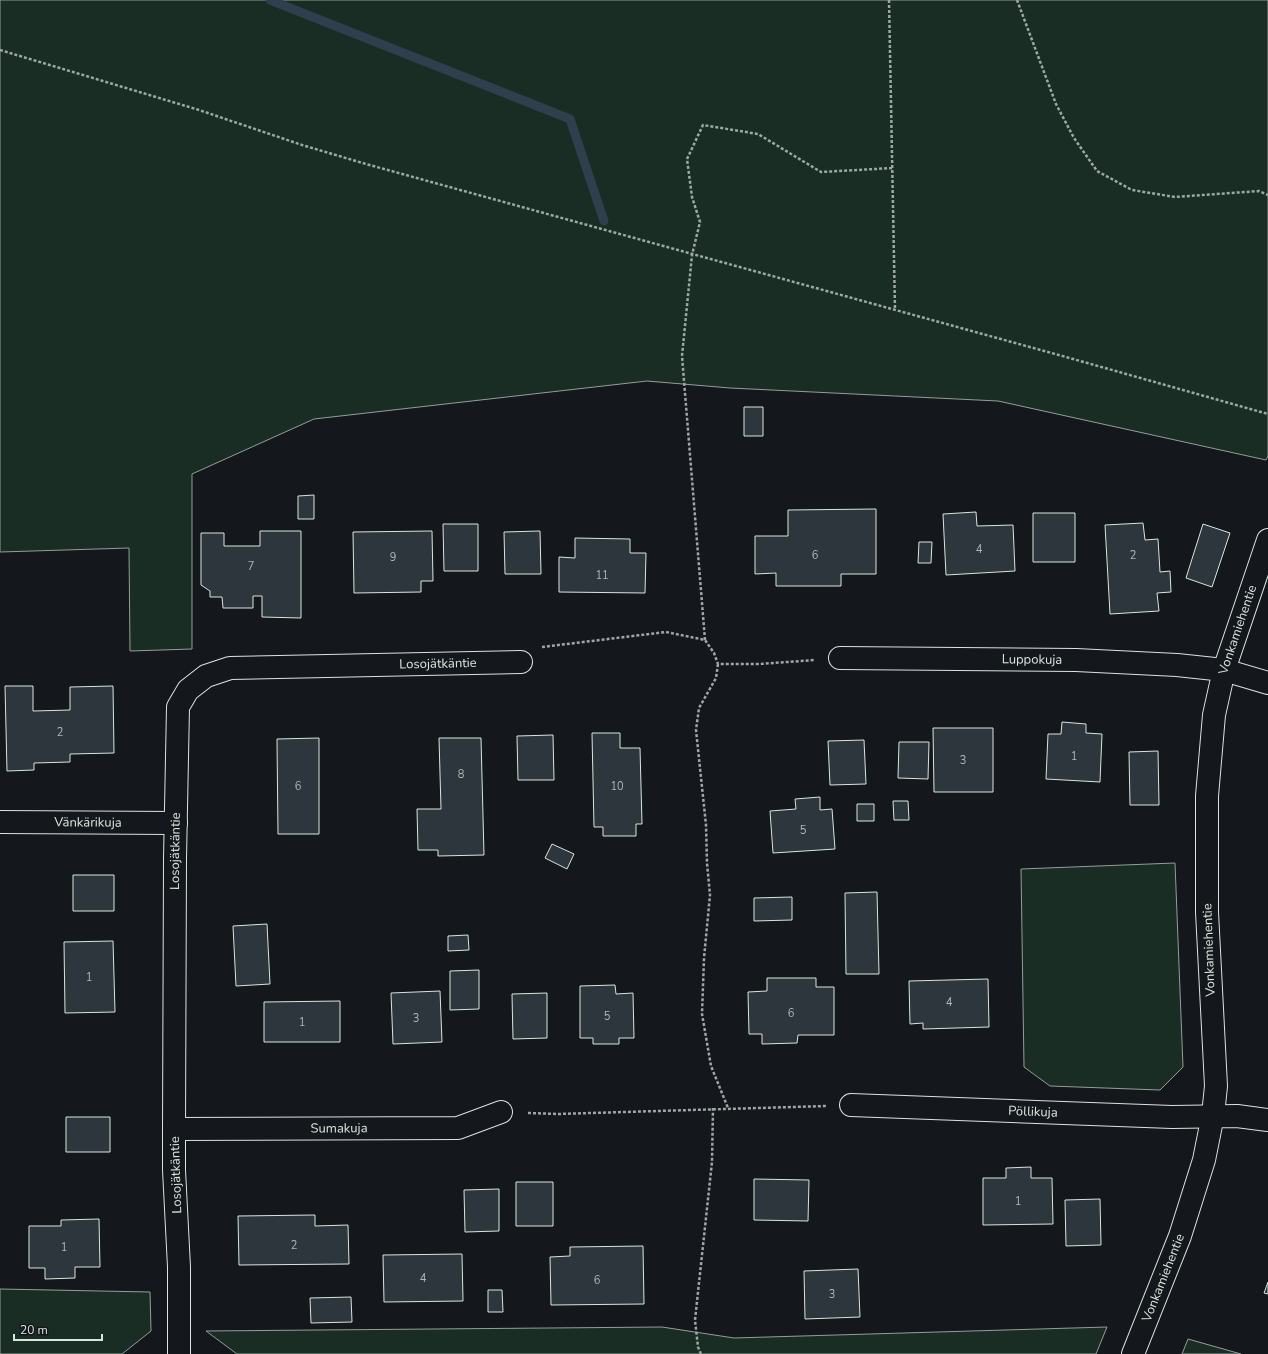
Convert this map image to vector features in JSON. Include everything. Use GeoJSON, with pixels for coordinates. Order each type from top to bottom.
{"type":"FeatureCollection","features":[{"type":"Feature","properties":{"kind":"street","name":"Vonkamiehentie"},"geometry":{"type":"LineString","coordinates":[[1132,1354],[1180,1236],[1204,1160],[1213,1115],[1216,1086],[1207,912],[1208,796],[1214,715],[1224,670],[1268,540]]}},
{"type":"Feature","properties":{"kind":"street","name":"Luppokuja"},"geometry":{"type":"LineString","coordinates":[[840,658],[1076,660],[1176,665],[1224,670],[1268,683]]}},
{"type":"Feature","properties":{"kind":"street","name":"Losojätkäntie"},"geometry":{"type":"LineString","coordinates":[[179,1354],[179,1267],[174,1170],[178,707],[188,690],[206,676],[230,668],[521,662]]}},
{"type":"Feature","properties":{"kind":"street","name":"Vänkärikuja"},"geometry":{"type":"LineString","coordinates":[[0,822],[176,823]]}},
{"type":"Feature","properties":{"kind":"street","name":"Pöllikuja"},"geometry":{"type":"LineString","coordinates":[[852,1105],[1172,1117],[1213,1115],[1268,1120]]}},
{"type":"Feature","properties":{"kind":"street","name":"Sumakuja"},"geometry":{"type":"LineString","coordinates":[[174,1129],[458,1128],[501,1112]]}},
{"type":"Feature","properties":{"kind":"path"},"geometry":{"type":"LineString","coordinates":[[889,0],[895,310]]}},
{"type":"Feature","properties":{"kind":"path"},"geometry":{"type":"LineString","coordinates":[[1017,0],[1056,104],[1074,138],[1097,171],[1132,190],[1175,198],[1259,191],[1268,195]]}},
{"type":"Feature","properties":{"kind":"path"},"geometry":{"type":"LineString","coordinates":[[0,50],[199,110],[308,147],[1268,414]]}},
{"type":"Feature","properties":{"kind":"path"},"geometry":{"type":"LineString","coordinates":[[728,1108],[711,1066],[702,1014],[704,958],[710,895],[706,825],[696,730],[699,708],[716,678],[718,664],[714,653],[705,640],[682,356],[692,255],[700,222],[692,197],[687,159],[703,125],[758,134],[821,172],[892,168]]}},
{"type":"Feature","properties":{"kind":"path"},"geometry":{"type":"LineString","coordinates":[[521,662],[537,648],[666,632],[705,640]]}},
{"type":"Feature","properties":{"kind":"path"},"geometry":{"type":"LineString","coordinates":[[718,664],[759,664],[840,658]]}},
{"type":"Feature","properties":{"kind":"path"},"geometry":{"type":"LineString","coordinates":[[501,1112],[557,1114],[713,1108],[852,1105]]}},
{"type":"Feature","properties":{"kind":"path"},"geometry":{"type":"LineString","coordinates":[[701,1354],[698,1347],[694,1320],[712,1162],[713,1108]]}},
{"type":"Feature","properties":{"kind":"green space"},"geometry":{"type":"Polygon","coordinates":[[[0,0],[1268,0],[1268,456],[1266,460],[998,401],[730,388],[647,381],[314,419],[192,474],[192,649],[130,651],[129,548],[0,552],[0,0]]]}},
{"type":"Feature","properties":{"kind":"green space"},"geometry":{"type":"Polygon","coordinates":[[[1175,863],[1183,1067],[1160,1090],[1050,1086],[1024,1067],[1021,869],[1175,863]]]}},
{"type":"Feature","properties":{"kind":"green space"},"geometry":{"type":"Polygon","coordinates":[[[0,1289],[150,1292],[151,1331],[122,1354],[0,1354],[0,1289]]]}},
{"type":"Feature","properties":{"kind":"green space"},"geometry":{"type":"Polygon","coordinates":[[[662,1327],[734,1338],[1107,1327],[1096,1354],[237,1354],[206,1331],[662,1327]]]}},
{"type":"Feature","properties":{"kind":"green space"},"geometry":{"type":"Polygon","coordinates":[[[1188,1339],[1241,1354],[1182,1354],[1188,1339]]]}},
{"type":"Feature","properties":{"kind":"building"},"geometry":{"type":"Polygon","coordinates":[[[744,407],[763,407],[763,436],[744,436],[744,407]]]}},
{"type":"Feature","properties":{"kind":"building"},"geometry":{"type":"Polygon","coordinates":[[[314,495],[314,519],[298,519],[298,496],[314,495]]]}},
{"type":"Feature","properties":{"kind":"building"},"geometry":{"type":"Polygon","coordinates":[[[876,509],[876,574],[841,574],[841,586],[776,586],[776,573],[755,574],[755,536],[788,536],[788,510],[876,509]]]}},
{"type":"Feature","properties":{"kind":"building"},"geometry":{"type":"Polygon","coordinates":[[[976,512],[977,526],[1013,525],[1015,571],[946,575],[943,514],[976,512]]]}},
{"type":"Feature","properties":{"kind":"building"},"geometry":{"type":"Polygon","coordinates":[[[1033,513],[1075,513],[1075,562],[1033,562],[1033,513]]]}},
{"type":"Feature","properties":{"kind":"building"},"geometry":{"type":"Polygon","coordinates":[[[1143,523],[1145,540],[1158,539],[1160,572],[1170,571],[1171,592],[1157,593],[1159,611],[1110,614],[1105,525],[1143,523]]]}},
{"type":"Feature","properties":{"kind":"building"},"geometry":{"type":"Polygon","coordinates":[[[443,524],[478,524],[478,571],[444,571],[443,524]]]}},
{"type":"Feature","properties":{"kind":"building"},"geometry":{"type":"Polygon","coordinates":[[[1203,524],[1230,533],[1212,587],[1186,578],[1203,524]]]}},
{"type":"Feature","properties":{"kind":"building"},"geometry":{"type":"Polygon","coordinates":[[[260,531],[301,531],[301,618],[262,617],[262,596],[253,596],[253,608],[223,608],[222,597],[210,597],[210,591],[201,585],[201,533],[224,533],[224,546],[260,546],[260,531]]]}},
{"type":"Feature","properties":{"kind":"building"},"geometry":{"type":"Polygon","coordinates":[[[432,531],[433,581],[421,581],[421,592],[354,593],[353,532],[432,531]]]}},
{"type":"Feature","properties":{"kind":"building"},"geometry":{"type":"Polygon","coordinates":[[[540,531],[541,574],[505,574],[504,532],[540,531]]]}},
{"type":"Feature","properties":{"kind":"building"},"geometry":{"type":"Polygon","coordinates":[[[575,538],[630,539],[630,553],[646,553],[645,593],[559,592],[559,557],[575,558],[575,538]]]}},
{"type":"Feature","properties":{"kind":"building"},"geometry":{"type":"Polygon","coordinates":[[[919,542],[932,542],[931,563],[918,563],[919,542]]]}},
{"type":"Feature","properties":{"kind":"building"},"geometry":{"type":"Polygon","coordinates":[[[5,686],[33,686],[33,711],[70,710],[70,687],[113,686],[114,753],[70,754],[70,762],[34,763],[34,770],[7,771],[5,686]]]}},
{"type":"Feature","properties":{"kind":"building"},"geometry":{"type":"Polygon","coordinates":[[[1062,722],[1086,724],[1086,733],[1102,734],[1100,782],[1046,779],[1048,734],[1061,734],[1062,722]]]}},
{"type":"Feature","properties":{"kind":"building"},"geometry":{"type":"Polygon","coordinates":[[[933,728],[993,728],[993,792],[934,792],[933,728]]]}},
{"type":"Feature","properties":{"kind":"building"},"geometry":{"type":"Polygon","coordinates":[[[592,733],[620,733],[620,748],[640,748],[642,824],[636,824],[636,836],[603,836],[603,827],[594,827],[592,733]]]}},
{"type":"Feature","properties":{"kind":"building"},"geometry":{"type":"Polygon","coordinates":[[[553,735],[554,780],[518,780],[517,736],[553,735]]]}},
{"type":"Feature","properties":{"kind":"building"},"geometry":{"type":"Polygon","coordinates":[[[319,738],[319,834],[278,834],[277,739],[319,738]]]}},
{"type":"Feature","properties":{"kind":"building"},"geometry":{"type":"Polygon","coordinates":[[[439,738],[481,738],[484,855],[438,856],[438,850],[418,850],[417,809],[441,809],[439,738]]]}},
{"type":"Feature","properties":{"kind":"building"},"geometry":{"type":"Polygon","coordinates":[[[864,740],[866,784],[830,785],[828,741],[864,740]]]}},
{"type":"Feature","properties":{"kind":"building"},"geometry":{"type":"Polygon","coordinates":[[[899,742],[929,742],[928,779],[898,778],[899,742]]]}},
{"type":"Feature","properties":{"kind":"building"},"geometry":{"type":"Polygon","coordinates":[[[1158,751],[1159,805],[1130,805],[1129,752],[1158,751]]]}},
{"type":"Feature","properties":{"kind":"building"},"geometry":{"type":"Polygon","coordinates":[[[820,797],[820,810],[832,809],[835,849],[773,853],[770,811],[796,809],[795,799],[820,797]]]}},
{"type":"Feature","properties":{"kind":"building"},"geometry":{"type":"Polygon","coordinates":[[[893,801],[908,801],[909,820],[894,820],[893,801]]]}},
{"type":"Feature","properties":{"kind":"building"},"geometry":{"type":"Polygon","coordinates":[[[857,804],[874,804],[874,821],[857,821],[857,804]]]}},
{"type":"Feature","properties":{"kind":"building"},"geometry":{"type":"Polygon","coordinates":[[[552,844],[574,854],[567,869],[545,858],[552,844]]]}},
{"type":"Feature","properties":{"kind":"building"},"geometry":{"type":"Polygon","coordinates":[[[73,875],[114,875],[114,911],[73,911],[73,875]]]}},
{"type":"Feature","properties":{"kind":"building"},"geometry":{"type":"Polygon","coordinates":[[[877,892],[879,974],[846,974],[845,893],[877,892]]]}},
{"type":"Feature","properties":{"kind":"building"},"geometry":{"type":"Polygon","coordinates":[[[792,897],[792,920],[754,921],[754,898],[792,897]]]}},
{"type":"Feature","properties":{"kind":"building"},"geometry":{"type":"Polygon","coordinates":[[[267,924],[270,984],[236,986],[233,926],[267,924]]]}},
{"type":"Feature","properties":{"kind":"building"},"geometry":{"type":"Polygon","coordinates":[[[468,935],[469,950],[448,951],[448,936],[468,935]]]}},
{"type":"Feature","properties":{"kind":"building"},"geometry":{"type":"Polygon","coordinates":[[[113,941],[115,1012],[65,1013],[64,942],[113,941]]]}},
{"type":"Feature","properties":{"kind":"building"},"geometry":{"type":"Polygon","coordinates":[[[479,970],[479,1009],[450,1010],[450,971],[479,970]]]}},
{"type":"Feature","properties":{"kind":"building"},"geometry":{"type":"Polygon","coordinates":[[[767,978],[816,978],[816,987],[834,987],[834,1035],[798,1035],[797,1043],[762,1044],[762,1034],[749,1034],[748,992],[767,991],[767,978]]]}},
{"type":"Feature","properties":{"kind":"building"},"geometry":{"type":"Polygon","coordinates":[[[988,979],[989,1027],[923,1029],[923,1023],[910,1024],[909,981],[988,979]]]}},
{"type":"Feature","properties":{"kind":"building"},"geometry":{"type":"Polygon","coordinates":[[[615,985],[616,994],[633,993],[634,1038],[619,1038],[619,1044],[593,1044],[593,1038],[580,1038],[580,986],[615,985]]]}},
{"type":"Feature","properties":{"kind":"building"},"geometry":{"type":"Polygon","coordinates":[[[440,991],[442,1042],[393,1044],[391,993],[440,991]]]}},
{"type":"Feature","properties":{"kind":"building"},"geometry":{"type":"Polygon","coordinates":[[[547,993],[547,1038],[513,1039],[512,994],[547,993]]]}},
{"type":"Feature","properties":{"kind":"building"},"geometry":{"type":"Polygon","coordinates":[[[340,1001],[340,1042],[264,1042],[264,1002],[340,1001]]]}},
{"type":"Feature","properties":{"kind":"building"},"geometry":{"type":"Polygon","coordinates":[[[66,1117],[110,1117],[110,1152],[66,1152],[66,1117]]]}},
{"type":"Feature","properties":{"kind":"building"},"geometry":{"type":"Polygon","coordinates":[[[1031,1167],[1031,1178],[1052,1178],[1053,1224],[983,1225],[983,1178],[1006,1178],[1006,1168],[1031,1167]]]}},
{"type":"Feature","properties":{"kind":"building"},"geometry":{"type":"Polygon","coordinates":[[[754,1179],[809,1180],[808,1221],[754,1220],[754,1179]]]}},
{"type":"Feature","properties":{"kind":"building"},"geometry":{"type":"Polygon","coordinates":[[[516,1182],[553,1182],[553,1226],[516,1226],[516,1182]]]}},
{"type":"Feature","properties":{"kind":"building"},"geometry":{"type":"Polygon","coordinates":[[[499,1189],[499,1231],[465,1232],[464,1190],[499,1189]]]}},
{"type":"Feature","properties":{"kind":"building"},"geometry":{"type":"Polygon","coordinates":[[[1100,1199],[1101,1245],[1066,1246],[1065,1200],[1100,1199]]]}},
{"type":"Feature","properties":{"kind":"building"},"geometry":{"type":"Polygon","coordinates":[[[315,1215],[315,1226],[348,1225],[349,1264],[239,1265],[238,1216],[315,1215]]]}},
{"type":"Feature","properties":{"kind":"building"},"geometry":{"type":"Polygon","coordinates":[[[99,1219],[100,1267],[75,1267],[75,1278],[45,1279],[45,1268],[29,1268],[29,1226],[61,1226],[61,1220],[99,1219]]]}},
{"type":"Feature","properties":{"kind":"building"},"geometry":{"type":"Polygon","coordinates":[[[643,1246],[644,1304],[551,1305],[550,1257],[570,1256],[570,1247],[643,1246]]]}},
{"type":"Feature","properties":{"kind":"building"},"geometry":{"type":"Polygon","coordinates":[[[462,1254],[463,1301],[384,1302],[383,1255],[462,1254]]]}},
{"type":"Feature","properties":{"kind":"building"},"geometry":{"type":"Polygon","coordinates":[[[858,1269],[860,1317],[805,1319],[804,1271],[858,1269]]]}},
{"type":"Feature","properties":{"kind":"building"},"geometry":{"type":"Polygon","coordinates":[[[1268,1282],[1268,1294],[1264,1293],[1268,1282]]]}},
{"type":"Feature","properties":{"kind":"building"},"geometry":{"type":"Polygon","coordinates":[[[488,1290],[502,1290],[503,1312],[488,1312],[488,1290]]]}},
{"type":"Feature","properties":{"kind":"building"},"geometry":{"type":"Polygon","coordinates":[[[351,1297],[352,1322],[311,1323],[310,1298],[351,1297]]]}},
{"type":"Feature","properties":{"kind":"waterway"},"geometry":{"type":"LineString","coordinates":[[270,0],[570,119],[604,221]]}}]}
